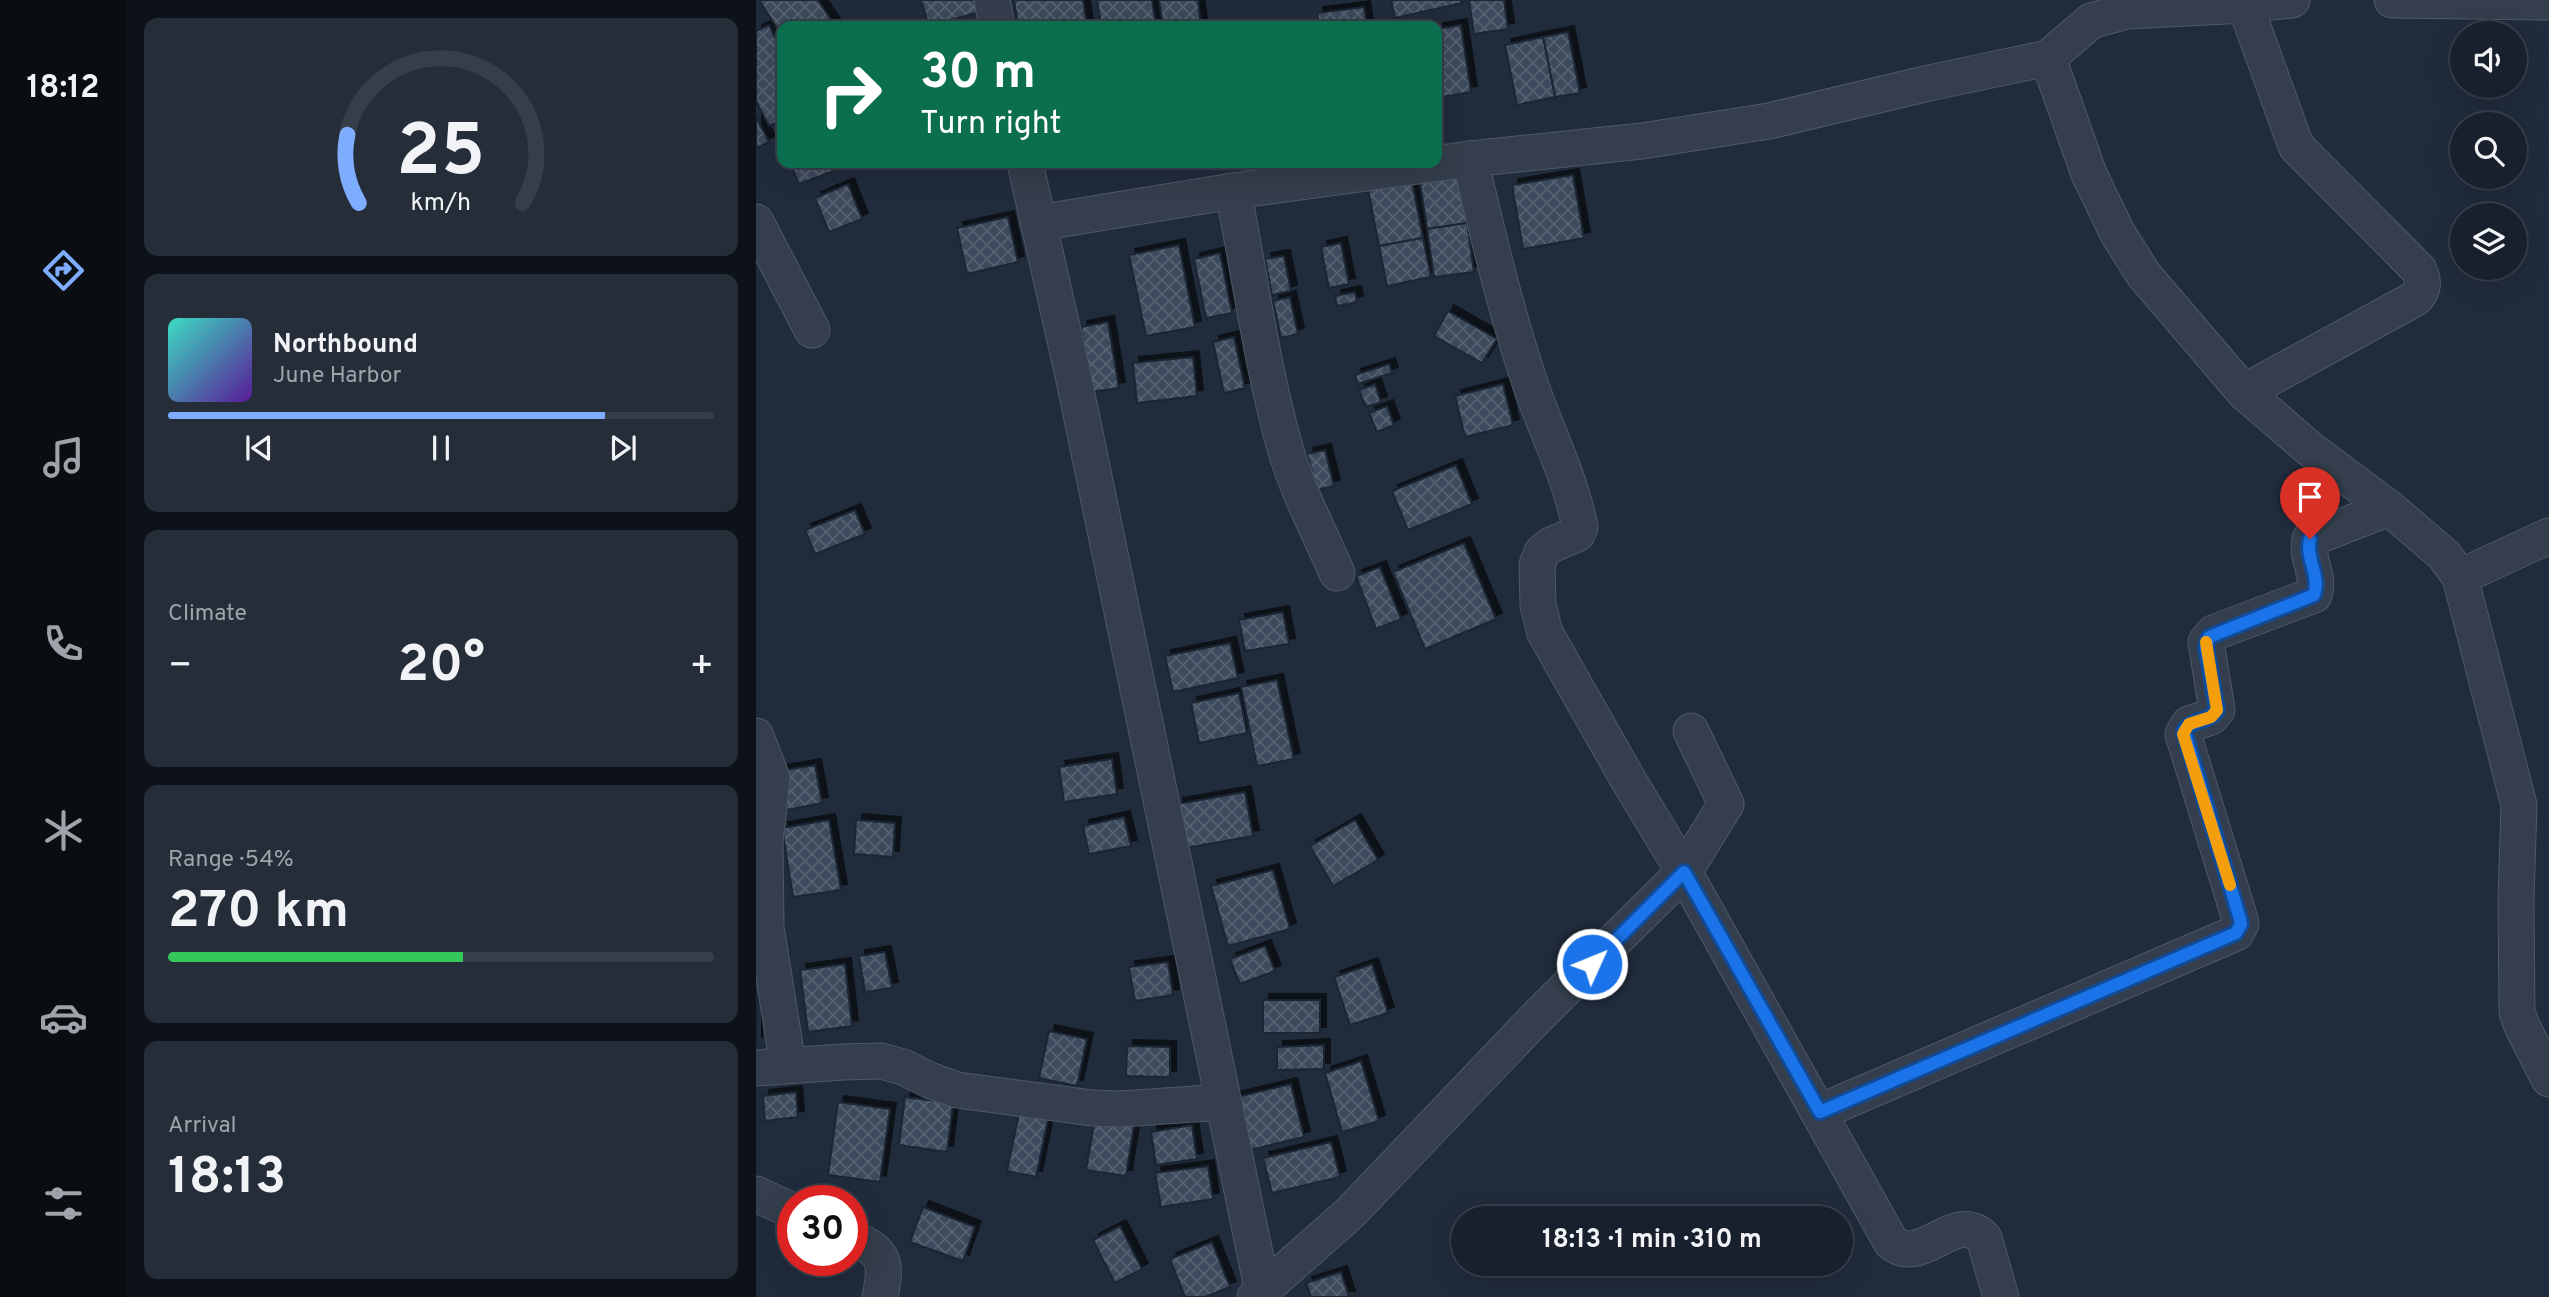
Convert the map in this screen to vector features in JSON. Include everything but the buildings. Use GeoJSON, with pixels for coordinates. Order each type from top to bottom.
{"type":"FeatureCollection","features":[{"type":"Feature","properties":{"kind":"street"},"geometry":{"type":"LineString","coordinates":[[992,0],[996,21]]}},
{"type":"Feature","properties":{"kind":"street"},"geometry":{"type":"LineString","coordinates":[[1442,163],[1642,141],[1769,121],[2049,58],[2091,21],[2127,11],[2292,0]]}},
{"type":"Feature","properties":{"kind":"street"},"geometry":{"type":"LineString","coordinates":[[2392,0],[2549,2]]}},
{"type":"Feature","properties":{"kind":"street"},"geometry":{"type":"LineString","coordinates":[[2244,392],[2416,298],[2423,290],[2423,279],[2418,270],[2296,146],[2245,5]]}},
{"type":"Feature","properties":{"kind":"street"},"geometry":{"type":"LineString","coordinates":[[2049,58],[2089,174],[2118,234],[2144,275],[2244,392],[2310,449],[2389,508],[2444,555],[2460,577],[2519,805],[2517,1012],[2549,1079]]}},
{"type":"Feature","properties":{"kind":"street"},"geometry":{"type":"LineString","coordinates":[[1470,159],[1508,310],[1531,386],[1580,527],[1577,534],[1551,545],[1542,552],[1537,565],[1538,606],[1545,633],[1684,872],[1891,1242],[1906,1251],[1914,1250],[1961,1229],[1978,1231],[1984,1238],[2001,1297]]}},
{"type":"Feature","properties":{"kind":"street"},"geometry":{"type":"LineString","coordinates":[[1026,168],[1074,380],[1224,1102],[1260,1294]]}},
{"type":"Feature","properties":{"kind":"street"},"geometry":{"type":"LineString","coordinates":[[1038,223],[1233,191],[1403,168]]}},
{"type":"Feature","properties":{"kind":"street"},"geometry":{"type":"LineString","coordinates":[[1233,191],[1247,274],[1284,446],[1337,573]]}},
{"type":"Feature","properties":{"kind":"street"},"geometry":{"type":"LineString","coordinates":[[756,222],[812,330]]}},
{"type":"Feature","properties":{"kind":"street"},"geometry":{"type":"LineString","coordinates":[[1820,1112],[2239,930],[2240,919],[2183,734],[2189,724],[2211,717],[2217,710],[2206,642],[2213,634],[2314,595],[2317,582],[2308,549],[2310,539],[2389,508]]}},
{"type":"Feature","properties":{"kind":"street"},"geometry":{"type":"LineString","coordinates":[[2460,577],[2549,536]]}},
{"type":"Feature","properties":{"kind":"street"},"geometry":{"type":"LineString","coordinates":[[1260,1294],[1350,1213],[1528,1026],[1684,872],[1726,804],[1691,731]]}},
{"type":"Feature","properties":{"kind":"street"},"geometry":{"type":"LineString","coordinates":[[756,736],[772,778],[765,854],[772,1066],[881,1062],[904,1067],[957,1090],[1092,1108],[1121,1109],[1224,1102]]}},
{"type":"Feature","properties":{"kind":"street"},"geometry":{"type":"LineString","coordinates":[[756,1194],[777,1204]]}},
{"type":"Feature","properties":{"kind":"street"},"geometry":{"type":"LineString","coordinates":[[868,1245],[882,1257],[885,1272],[880,1297]]}},
{"type":"Feature","properties":{"kind":"slow traffic"},"geometry":{"type":"LineString","coordinates":[[2206,642],[2217,710],[2211,717],[2189,724],[2183,734],[2230,885]]}},
{"type":"Feature","properties":{"kind":"route"},"geometry":{"type":"LineString","coordinates":[[1592,964],[1684,872],[1820,1112],[2236,933],[2241,924],[2240,919],[2183,734],[2189,724],[2211,717],[2217,710],[2206,647],[2209,637],[2314,595],[2317,582],[2308,549],[2310,539]]}}]}
